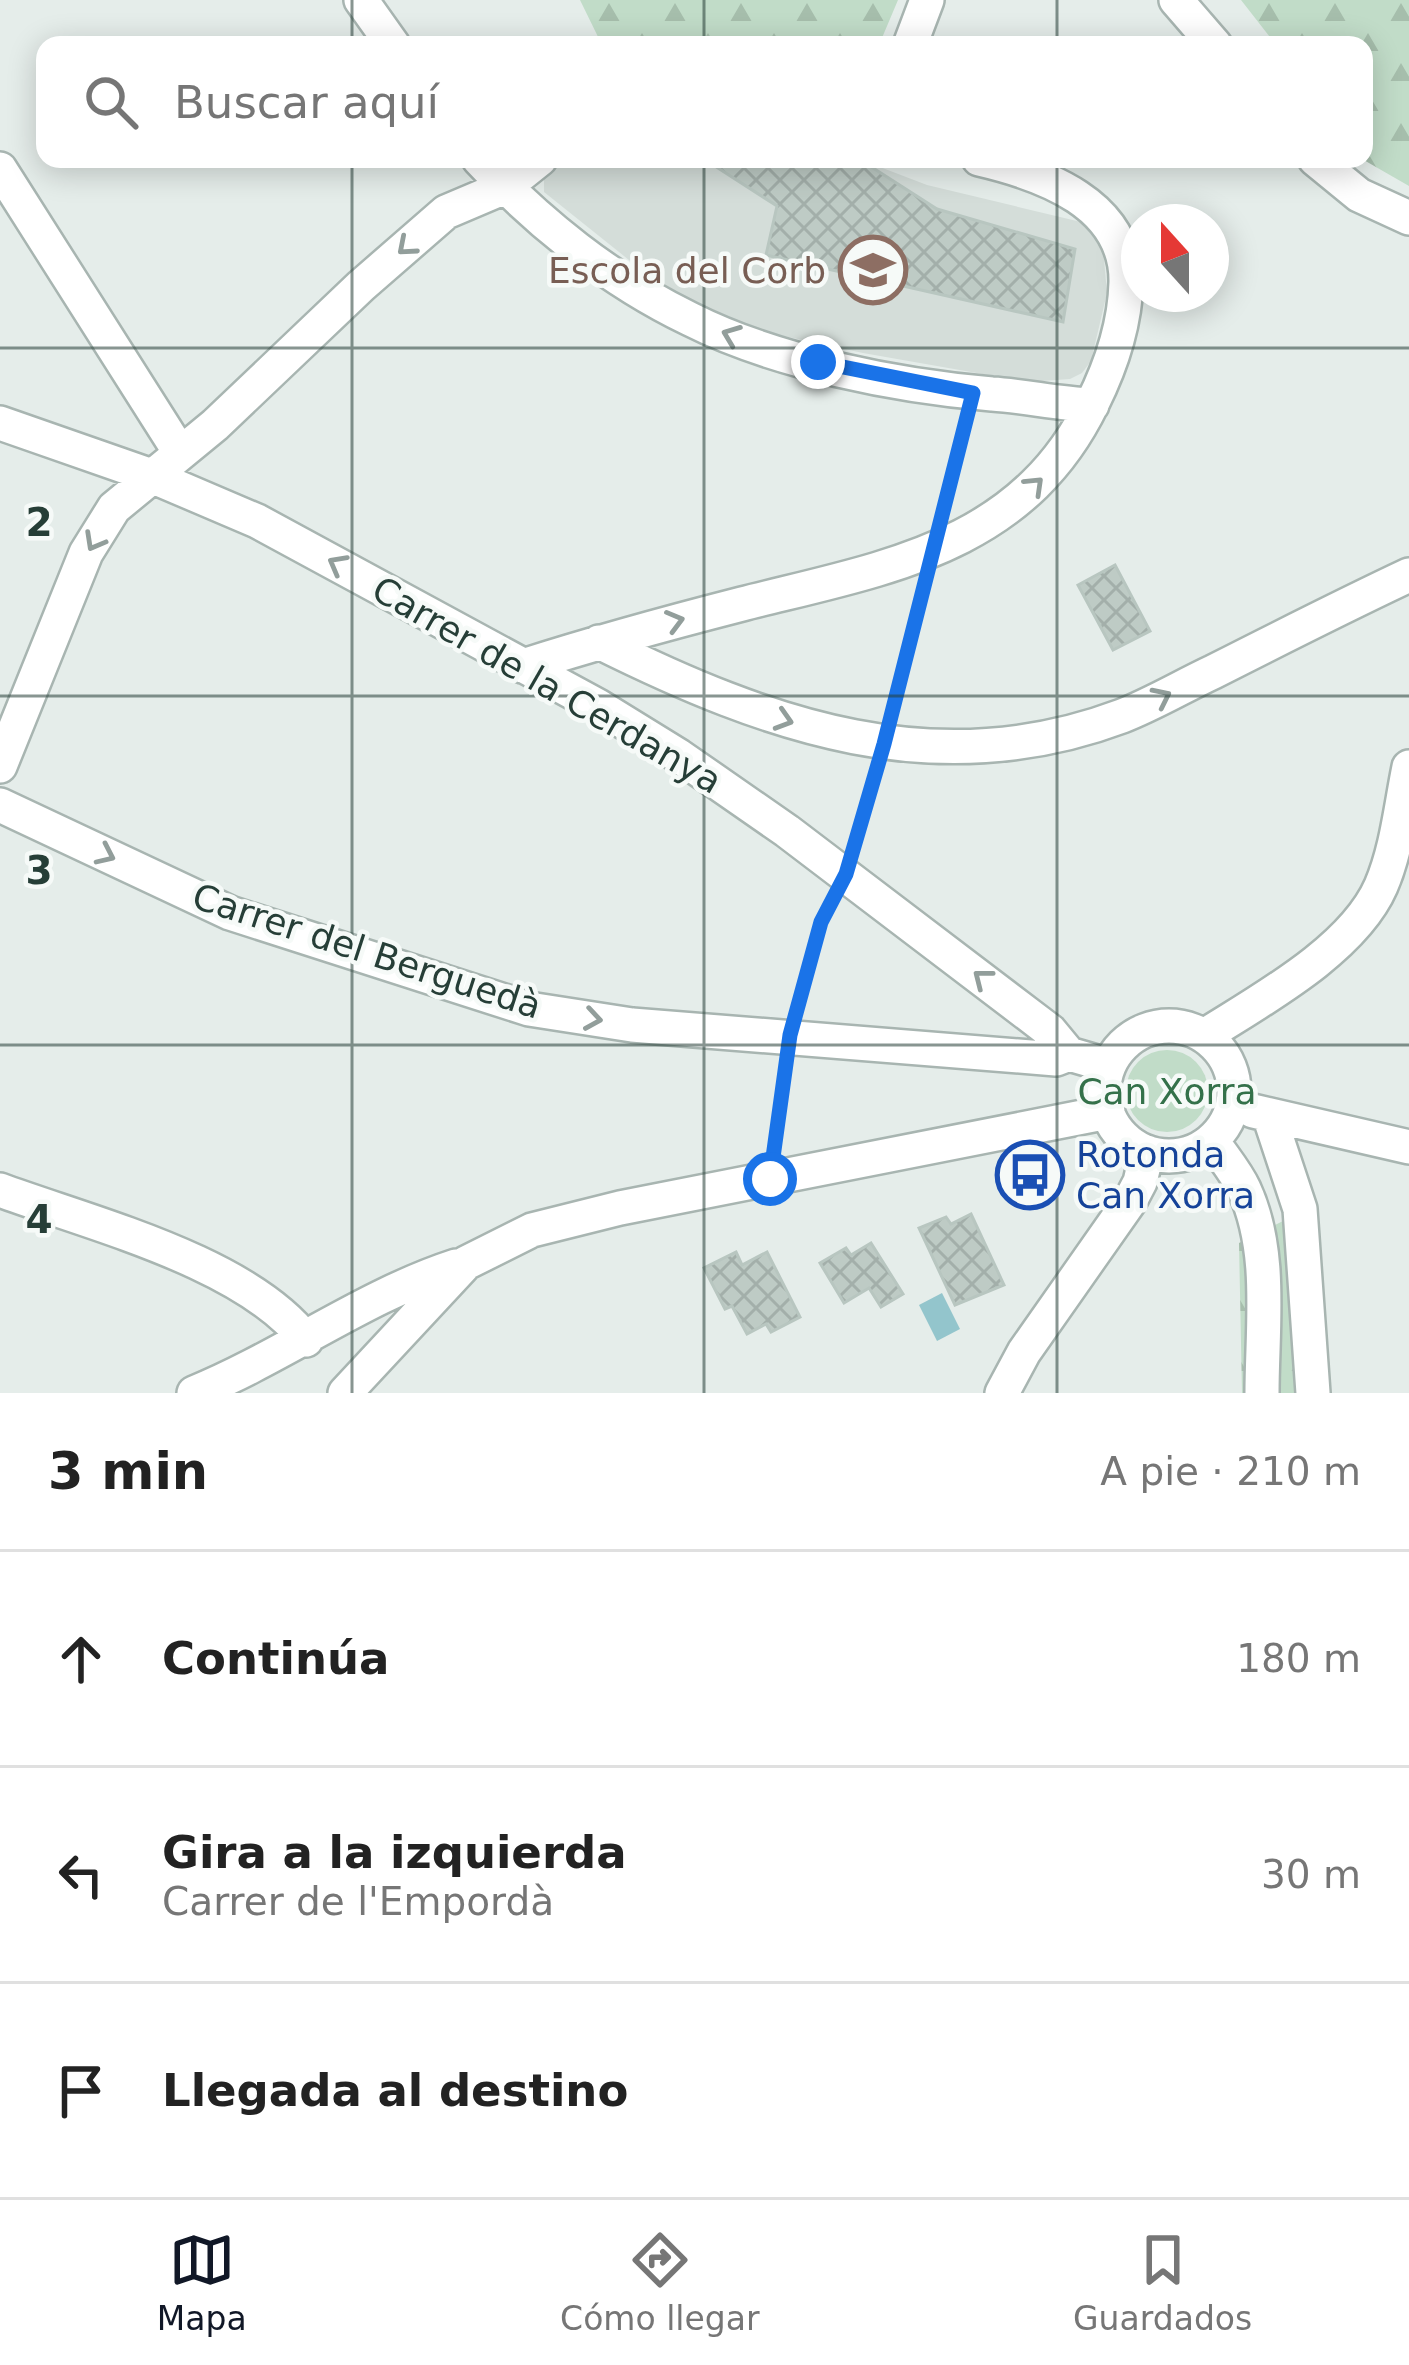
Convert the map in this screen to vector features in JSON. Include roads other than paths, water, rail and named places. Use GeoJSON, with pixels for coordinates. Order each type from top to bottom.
{"type":"FeatureCollection","features":[{"type":"Feature","properties":{"kind":"street"},"geometry":{"type":"LineString","coordinates":[[361,0],[387,36]]}},
{"type":"Feature","properties":{"kind":"street"},"geometry":{"type":"LineString","coordinates":[[913,36],[927,0]]}},
{"type":"Feature","properties":{"kind":"street"},"geometry":{"type":"LineString","coordinates":[[1176,0],[1207,36]]}},
{"type":"Feature","properties":{"kind":"street"},"geometry":{"type":"LineString","coordinates":[[487,168],[505,188],[613,274],[690,320],[818,362],[973,393],[1092,405]]}},
{"type":"Feature","properties":{"kind":"street"},"geometry":{"type":"LineString","coordinates":[[0,766],[86,553],[114,508],[215,425],[446,212],[505,188],[529,168]]}},
{"type":"Feature","properties":{"kind":"street"},"geometry":{"type":"LineString","coordinates":[[523,666],[932,550],[986,526],[1041,482],[1064,455],[1104,382],[1124,317],[1126,265],[1117,235],[1095,207],[1043,180],[1006,168]]}},
{"type":"Feature","properties":{"kind":"street"},"geometry":{"type":"LineString","coordinates":[[1326,168],[1359,195],[1409,218]]}},
{"type":"Feature","properties":{"kind":"street"},"geometry":{"type":"LineString","coordinates":[[0,169],[179,451]]}},
{"type":"Feature","properties":{"kind":"street","name":"Carrer de la Cerdanya"},"geometry":{"type":"LineString","coordinates":[[0,423],[257,521],[679,755],[846,874],[1052,1047],[1106,1065]]}},
{"type":"Feature","properties":{"kind":"street"},"geometry":{"type":"LineString","coordinates":[[599,642],[726,701],[795,725],[884,744],[986,748],[1064,735],[1126,714],[1409,575]]}},
{"type":"Feature","properties":{"kind":"street"},"geometry":{"type":"LineString","coordinates":[[1204,1036],[1320,957],[1372,903],[1388,862],[1409,767]]}},
{"type":"Feature","properties":{"kind":"street","name":"Carrer del Berguedà"},"geometry":{"type":"LineString","coordinates":[[0,805],[230,913],[530,1009],[632,1025],[1052,1047]]}},
{"type":"Feature","properties":{"kind":"street"},"geometry":{"type":"LineString","coordinates":[[1170,1026],[1204,1036],[1228,1066],[1234,1107],[1227,1126],[1213,1142],[1182,1157],[1147,1152],[1130,1143],[1108,1112],[1103,1088],[1106,1065],[1131,1037],[1148,1030],[1170,1026]]}},
{"type":"Feature","properties":{"kind":"street"},"geometry":{"type":"LineString","coordinates":[[1234,1107],[1409,1147]]}},
{"type":"Feature","properties":{"kind":"street"},"geometry":{"type":"LineString","coordinates":[[194,1393],[418,1279],[575,1218],[1108,1112]]}},
{"type":"Feature","properties":{"kind":"street"},"geometry":{"type":"LineString","coordinates":[[1269,1115],[1300,1209],[1313,1393]]}},
{"type":"Feature","properties":{"kind":"street"},"geometry":{"type":"LineString","coordinates":[[1213,1142],[1243,1185],[1252,1208],[1263,1267],[1262,1393]]}},
{"type":"Feature","properties":{"kind":"street"},"geometry":{"type":"LineString","coordinates":[[1002,1393],[1024,1352],[1130,1201],[1147,1152]]}},
{"type":"Feature","properties":{"kind":"street"},"geometry":{"type":"LineString","coordinates":[[0,1190],[218,1273],[292,1321],[306,1340]]}},
{"type":"Feature","properties":{"kind":"street"},"geometry":{"type":"LineString","coordinates":[[345,1393],[466,1263]]}},
{"type":"Feature","properties":{"kind":"water"},"geometry":{"type":"Polygon","coordinates":[[[942,1293],[960,1329],[937,1341],[919,1305],[942,1293]]]}},
{"type":"Feature","properties":{"kind":"place","name":"Escola del Corb"},"geometry":{"type":"Point","coordinates":[873,270]}},
{"type":"Feature","properties":{"kind":"place","name":"Rotonda Can Xorra"},"geometry":{"type":"Point","coordinates":[1030,1175]}},
{"type":"Feature","properties":{"kind":"park label","name":"Can Xorra"},"geometry":{"type":"Point","coordinates":[1167,1091]}}]}
